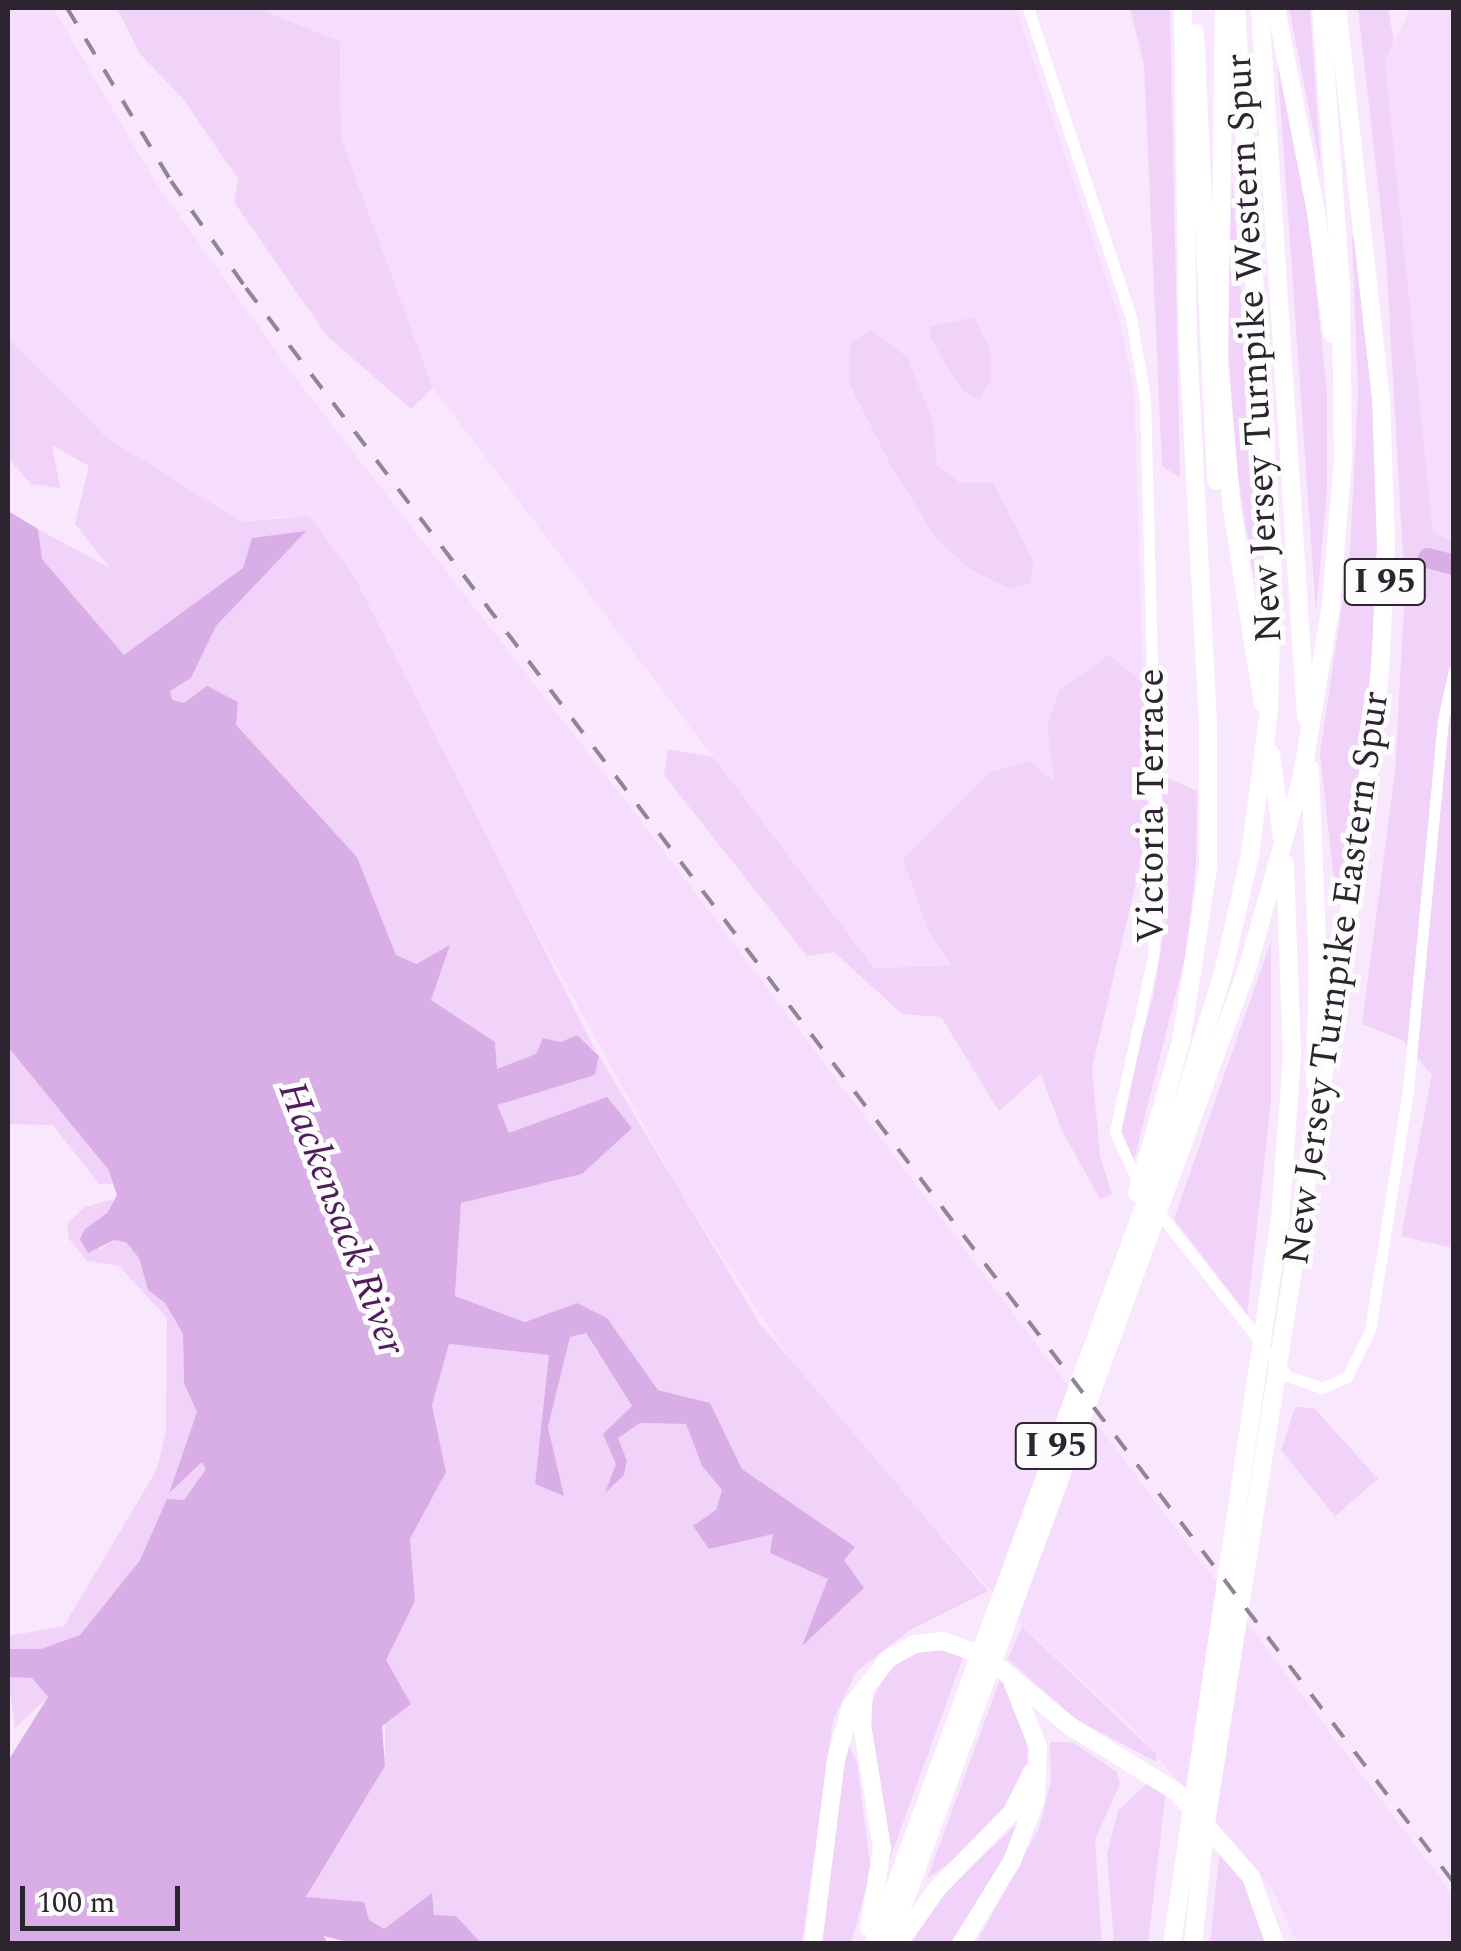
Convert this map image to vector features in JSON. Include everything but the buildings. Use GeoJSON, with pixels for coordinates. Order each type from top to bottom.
{"type":"FeatureCollection","features":[{"type":"Feature","properties":{"kind":"highway"},"geometry":{"type":"LineString","coordinates":[[1158,1172],[1190,1002],[1209,828],[1207,701],[1188,344],[1183,8]]}},
{"type":"Feature","properties":{"kind":"highway"},"geometry":{"type":"LineString","coordinates":[[1194,8],[1208,404],[1218,497],[1240,566]]}},
{"type":"Feature","properties":{"kind":"highway","name":"New Jersey Turnpike Eastern Spur"},"geometry":{"type":"LineString","coordinates":[[1172,1944],[1186,1821],[1269,1299],[1290,1102],[1291,960],[1279,814],[1240,566],[1219,352],[1224,8]]}},
{"type":"Feature","properties":{"kind":"highway","name":"New Jersey Turnpike Western Spur"},"geometry":{"type":"LineString","coordinates":[[874,1944],[961,1726],[1158,1172],[1233,934],[1258,806],[1271,681],[1272,547],[1236,8]]}},
{"type":"Feature","properties":{"kind":"highway"},"geometry":{"type":"LineString","coordinates":[[1260,8],[1315,861],[1314,1154]]}},
{"type":"Feature","properties":{"kind":"highway"},"geometry":{"type":"LineString","coordinates":[[1276,8],[1322,248],[1343,434]]}},
{"type":"Feature","properties":{"kind":"highway","name":"New Jersey Turnpike Western Spur"},"geometry":{"type":"LineString","coordinates":[[889,1944],[1103,1319],[1158,1172],[1232,1011],[1300,788],[1339,532],[1343,434],[1340,274],[1321,8]]}},
{"type":"Feature","properties":{"kind":"highway","name":"New Jersey Turnpike Eastern Spur"},"geometry":{"type":"LineString","coordinates":[[1193,1944],[1205,1829],[1314,1154],[1372,752],[1386,548],[1378,350],[1338,8]]}},
{"type":"Feature","properties":{"kind":"highway"},"geometry":{"type":"LineString","coordinates":[[812,1944],[838,1748],[867,1681],[897,1652],[934,1641],[962,1645],[999,1666],[1070,1726],[1147,1768],[1185,1800],[1251,1878],[1275,1944]]}},
{"type":"Feature","properties":{"kind":"highway"},"geometry":{"type":"LineString","coordinates":[[961,1944],[1030,1820],[1040,1770],[1036,1738],[1024,1703],[999,1666]]}},
{"type":"Feature","properties":{"kind":"highway"},"geometry":{"type":"LineString","coordinates":[[864,1944],[882,1848],[862,1724],[867,1681]]}},
{"type":"Feature","properties":{"kind":"highway"},"geometry":{"type":"LineString","coordinates":[[898,1944],[936,1890],[1017,1806],[1030,1780],[1036,1738]]}},
{"type":"Feature","properties":{"kind":"street","name":"Victoria Terrace"},"geometry":{"type":"LineString","coordinates":[[1028,8],[1131,318],[1145,399],[1158,895],[1148,986],[1115,1109],[1118,1148],[1242,1324],[1287,1376],[1307,1386],[1348,1377],[1370,1330],[1412,1058],[1443,720],[1454,670]]}},
{"type":"Feature","properties":{"kind":"shaded area"},"geometry":{"type":"Polygon","coordinates":[[[8,8],[53,8],[158,186],[297,380],[635,813],[1453,1895],[1453,1943],[1297,1943],[1272,1889],[1129,1724],[1022,1625],[808,1387],[680,1191],[509,881],[290,516],[241,523],[106,437],[8,338],[8,8]]]}},
{"type":"Feature","properties":{"kind":"shaded area"},"geometry":{"type":"Polygon","coordinates":[[[117,8],[255,8],[340,41],[341,138],[433,388],[411,409],[327,336],[234,202],[238,179],[184,100],[140,54],[117,8]]]}},
{"type":"Feature","properties":{"kind":"shaded area"},"geometry":{"type":"Polygon","coordinates":[[[255,8],[1016,8],[1119,317],[1134,389],[1148,832],[954,966],[874,969],[433,388],[341,138],[340,41],[255,8]]]}},
{"type":"Feature","properties":{"kind":"shaded area"},"geometry":{"type":"Polygon","coordinates":[[[1130,8],[1170,8],[1180,478],[1162,466],[1144,64],[1130,8]]]}},
{"type":"Feature","properties":{"kind":"shaded area"},"geometry":{"type":"Polygon","coordinates":[[[1289,8],[1310,8],[1321,170],[1289,8]]]}},
{"type":"Feature","properties":{"kind":"shaded area"},"geometry":{"type":"Polygon","coordinates":[[[1358,8],[1388,8],[1394,42],[1385,62],[1433,533],[1453,541],[1453,1248],[1401,1236],[1432,1075],[1402,1040],[1362,1024],[1395,772],[1405,590],[1386,256],[1358,8]]]}},
{"type":"Feature","properties":{"kind":"shaded area"},"geometry":{"type":"Polygon","coordinates":[[[1411,8],[1453,8],[1453,541],[1433,533],[1385,62],[1411,8]]]}},
{"type":"Feature","properties":{"kind":"shaded area"},"geometry":{"type":"Polygon","coordinates":[[[1277,58],[1306,195],[1327,392],[1327,493],[1316,611],[1277,58]]]}},
{"type":"Feature","properties":{"kind":"shaded area"},"geometry":{"type":"Polygon","coordinates":[[[1232,180],[1250,392],[1257,598],[1237,470],[1227,332],[1232,180]]]}},
{"type":"Feature","properties":{"kind":"shaded area"},"geometry":{"type":"Polygon","coordinates":[[[1352,236],[1360,241],[1380,387],[1379,575],[1363,747],[1337,907],[1320,754],[1350,551],[1358,392],[1352,236]]]}},
{"type":"Feature","properties":{"kind":"shaded area"},"geometry":{"type":"Polygon","coordinates":[[[974,317],[990,349],[991,380],[979,400],[963,391],[930,338],[930,327],[974,317]]]}},
{"type":"Feature","properties":{"kind":"shaded area"},"geometry":{"type":"Polygon","coordinates":[[[871,330],[907,357],[933,421],[937,465],[960,483],[993,483],[1033,560],[1031,584],[1009,588],[968,568],[937,539],[892,468],[849,383],[850,344],[871,330]]]}},
{"type":"Feature","properties":{"kind":"shaded area"},"geometry":{"type":"Polygon","coordinates":[[[8,338],[106,437],[241,522],[309,516],[354,576],[597,1053],[577,1035],[561,1042],[543,1038],[537,1054],[497,1070],[495,1042],[431,1000],[449,946],[415,964],[396,955],[357,857],[235,725],[172,701],[170,691],[191,678],[216,626],[304,531],[124,655],[42,559],[38,529],[110,568],[75,524],[89,466],[52,445],[60,488],[31,484],[8,458],[8,338]]]}},
{"type":"Feature","properties":{"kind":"shaded area"},"geometry":{"type":"Polygon","coordinates":[[[1109,655],[1144,684],[1148,832],[1092,1068],[1100,1156],[1112,1194],[1100,1199],[1061,1129],[1041,1074],[999,1111],[941,1017],[902,1014],[834,952],[807,956],[664,775],[668,749],[713,757],[874,968],[952,966],[929,932],[903,860],[989,773],[1028,761],[1054,781],[1047,726],[1059,690],[1109,655]]]}},
{"type":"Feature","properties":{"kind":"shaded area"},"geometry":{"type":"Polygon","coordinates":[[[1161,775],[1197,791],[1196,865],[1186,953],[1134,1160],[1120,1138],[1124,1098],[1153,997],[1169,900],[1161,775]]]}},
{"type":"Feature","properties":{"kind":"shaded area"},"geometry":{"type":"Polygon","coordinates":[[[1271,941],[1271,1102],[1247,1314],[1174,1219],[1271,941]]]}},
{"type":"Feature","properties":{"kind":"shaded area"},"geometry":{"type":"Polygon","coordinates":[[[8,1047],[108,1168],[113,1184],[99,1184],[53,1125],[8,1124],[8,1047]]]}},
{"type":"Feature","properties":{"kind":"shaded area"},"geometry":{"type":"Polygon","coordinates":[[[599,1056],[760,1324],[988,1591],[910,1630],[856,1672],[833,1720],[802,1943],[481,1943],[456,1916],[434,1916],[432,1894],[384,1929],[306,1898],[385,1766],[385,1660],[415,1601],[410,1539],[446,1472],[432,1405],[449,1344],[550,1355],[535,1484],[563,1495],[548,1427],[570,1337],[585,1333],[632,1406],[604,1434],[624,1475],[627,1461],[617,1438],[640,1423],[686,1424],[702,1466],[722,1490],[716,1510],[774,1534],[770,1553],[829,1579],[803,1644],[864,1588],[844,1560],[854,1547],[742,1469],[710,1403],[658,1390],[607,1318],[577,1303],[525,1322],[455,1296],[461,1203],[582,1174],[607,1097],[509,1134],[496,1105],[595,1075],[599,1056]]]}},
{"type":"Feature","properties":{"kind":"shaded area"},"geometry":{"type":"Polygon","coordinates":[[[114,1199],[107,1213],[85,1229],[100,1250],[115,1239],[126,1241],[139,1258],[148,1290],[165,1303],[183,1334],[184,1382],[197,1412],[169,1492],[202,1461],[206,1469],[184,1500],[167,1500],[140,1560],[80,1635],[41,1649],[8,1649],[8,1636],[64,1626],[157,1469],[166,1431],[167,1318],[119,1266],[87,1261],[69,1239],[67,1224],[85,1207],[114,1199]]]}},
{"type":"Feature","properties":{"kind":"shaded area"},"geometry":{"type":"Polygon","coordinates":[[[1295,1407],[1314,1408],[1378,1479],[1335,1516],[1281,1450],[1295,1407]]]}},
{"type":"Feature","properties":{"kind":"shaded area"},"geometry":{"type":"Polygon","coordinates":[[[1022,1626],[1157,1755],[1156,1762],[1074,1718],[1008,1659],[1022,1626]]]}},
{"type":"Feature","properties":{"kind":"shaded area"},"geometry":{"type":"Polygon","coordinates":[[[927,1647],[965,1652],[884,1875],[867,1711],[891,1664],[927,1647]]]}},
{"type":"Feature","properties":{"kind":"shaded area"},"geometry":{"type":"Polygon","coordinates":[[[8,1677],[32,1678],[48,1697],[15,1728],[8,1677]]]}},
{"type":"Feature","properties":{"kind":"shaded area"},"geometry":{"type":"Polygon","coordinates":[[[1000,1680],[1013,1696],[1028,1743],[1027,1770],[1018,1793],[960,1856],[927,1879],[1000,1680]]]}},
{"type":"Feature","properties":{"kind":"shaded area"},"geometry":{"type":"Polygon","coordinates":[[[845,1738],[857,1762],[871,1871],[851,1943],[816,1944],[845,1738]]]}},
{"type":"Feature","properties":{"kind":"shaded area"},"geometry":{"type":"Polygon","coordinates":[[[1050,1742],[1072,1742],[1117,1772],[1120,1784],[1095,1840],[1102,1943],[976,1944],[1039,1828],[1051,1781],[1050,1742]]]}},
{"type":"Feature","properties":{"kind":"shaded area"},"geometry":{"type":"Polygon","coordinates":[[[1147,1783],[1166,1791],[1148,1943],[1114,1944],[1107,1854],[1118,1811],[1147,1783]]]}},
{"type":"Feature","properties":{"kind":"shaded area"},"geometry":{"type":"Polygon","coordinates":[[[1015,1826],[1019,1830],[957,1943],[910,1944],[953,1883],[1015,1826]]]}},
{"type":"Feature","properties":{"kind":"shaded area"},"geometry":{"type":"Polygon","coordinates":[[[1220,1848],[1239,1870],[1269,1943],[1210,1944],[1220,1848]]]}},
{"type":"Feature","properties":{"kind":"water","name":"Hackensack River"},"geometry":{"type":"Polygon","coordinates":[[[8,511],[38,529],[42,559],[124,655],[243,568],[252,538],[306,531],[216,626],[191,678],[170,691],[172,700],[184,703],[207,686],[238,702],[236,725],[357,857],[396,955],[416,964],[450,945],[431,1000],[495,1042],[497,1069],[536,1054],[543,1038],[561,1042],[577,1035],[599,1056],[595,1075],[497,1105],[509,1133],[607,1097],[632,1128],[582,1174],[461,1203],[455,1296],[525,1322],[577,1303],[607,1318],[658,1390],[710,1403],[742,1469],[855,1547],[844,1560],[864,1588],[802,1646],[828,1579],[770,1553],[773,1534],[709,1549],[693,1526],[716,1510],[722,1490],[702,1466],[686,1424],[640,1423],[618,1438],[627,1461],[624,1475],[605,1493],[616,1464],[603,1434],[632,1406],[586,1333],[570,1337],[548,1427],[564,1496],[535,1484],[549,1355],[449,1344],[432,1405],[446,1472],[410,1539],[415,1601],[386,1660],[411,1704],[382,1726],[385,1766],[306,1897],[364,1902],[369,1920],[384,1929],[432,1893],[434,1915],[456,1916],[481,1943],[351,1943],[324,1936],[327,1943],[8,1943],[8,1761],[48,1697],[32,1678],[8,1677],[8,1649],[41,1649],[80,1635],[140,1560],[167,1499],[184,1500],[206,1469],[202,1462],[169,1493],[197,1412],[184,1383],[183,1334],[165,1303],[148,1290],[139,1258],[126,1242],[114,1240],[88,1253],[80,1239],[85,1229],[107,1213],[117,1195],[108,1169],[8,1047],[8,511]]]}},
{"type":"Feature","properties":{"kind":"waterway"},"geometry":{"type":"LineString","coordinates":[[1428,558],[1454,565]]}},
{"type":"Feature","properties":{"kind":"railway"},"geometry":{"type":"LineString","coordinates":[[67,8],[171,181],[246,288],[1454,1883]]}}]}
